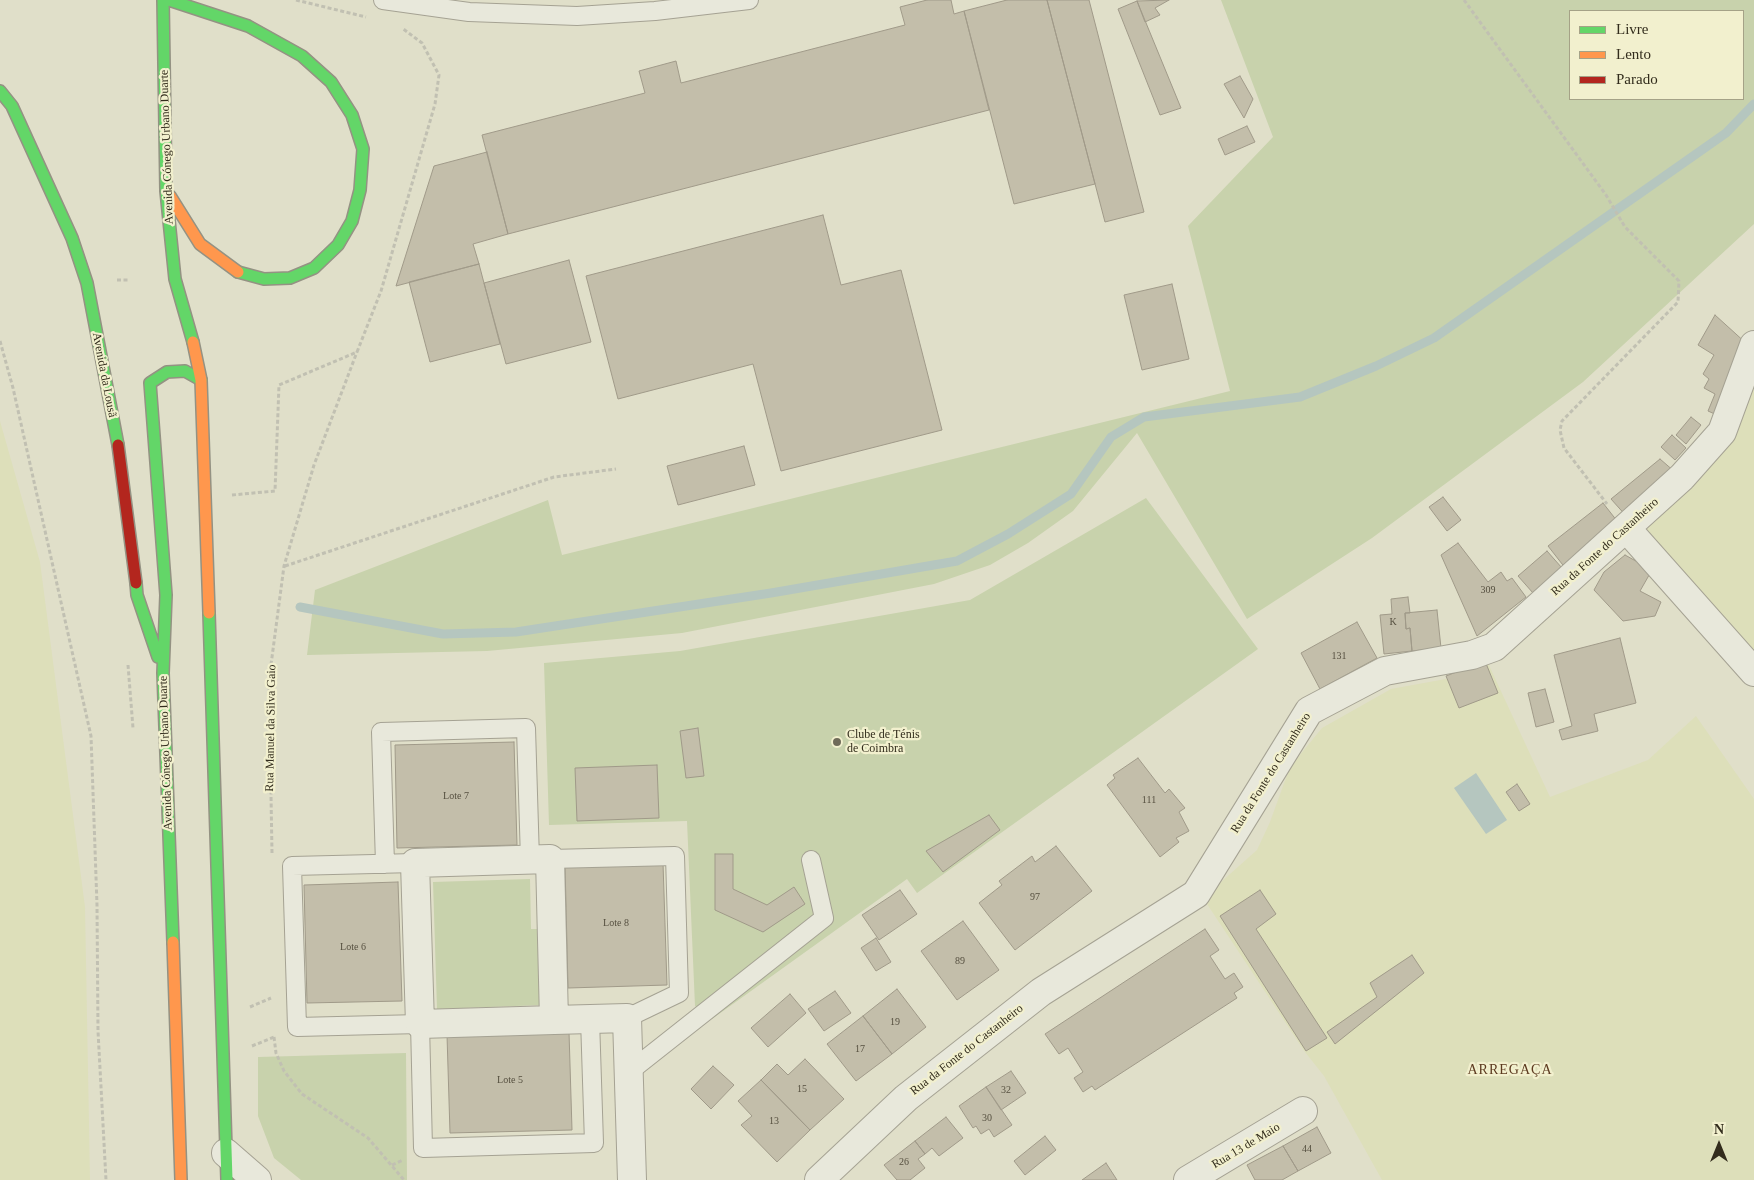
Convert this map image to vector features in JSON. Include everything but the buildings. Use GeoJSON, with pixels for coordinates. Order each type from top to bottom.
{"type":"FeatureCollection","features":[{"type":"Feature","properties":{"kind":"main road","name":"Avenida Cónego Urbano Duarte"},"geometry":{"type":"LineString","coordinates":[[163,0],[166,190],[175,279],[190,328],[202,380],[226,1180]]}},
{"type":"Feature","properties":{"kind":"main road"},"geometry":{"type":"LineString","coordinates":[[166,190],[200,244],[234,271],[264,279],[290,278],[314,268],[338,245],[352,221],[360,190],[363,149],[352,115],[331,82],[302,56],[248,26],[169,0]]}},
{"type":"Feature","properties":{"kind":"main road","name":"Avenida da Lousã"},"geometry":{"type":"LineString","coordinates":[[0,91],[12,106],[64,221],[87,283],[121,463],[137,595],[163,673]]}},
{"type":"Feature","properties":{"kind":"main road","name":"Avenida Cónego Urbano Duarte"},"geometry":{"type":"LineString","coordinates":[[181,1180],[163,673],[166,595],[150,383],[167,372],[185,371],[202,380]]}},
{"type":"Feature","properties":{"kind":"street","name":"Rua da Fonte do Castanheiro"},"geometry":{"type":"LineString","coordinates":[[819,1180],[906,1098],[1042,992],[1196,894],[1309,711],[1385,671],[1472,655],[1494,647],[1682,477],[1722,432],[1754,344]]}},
{"type":"Feature","properties":{"kind":"street"},"geometry":{"type":"LineString","coordinates":[[1626,528],[1754,672]]}},
{"type":"Feature","properties":{"kind":"street"},"geometry":{"type":"LineString","coordinates":[[554,1020],[540,860],[416,863],[420,1024],[627,1018],[632,1180]]}},
{"type":"Feature","properties":{"kind":"street","name":"Rua 13 de Maio"},"geometry":{"type":"LineString","coordinates":[[1188,1180],[1303,1111]]}},
{"type":"Feature","properties":{"kind":"street"},"geometry":{"type":"LineString","coordinates":[[226,1153],[257,1180]]}},
{"type":"Feature","properties":{"kind":"lane"},"geometry":{"type":"LineString","coordinates":[[383,0],[469,12],[577,16],[656,11],[749,0]]}},
{"type":"Feature","properties":{"kind":"lane"},"geometry":{"type":"LineString","coordinates":[[384,864],[381,732],[526,728],[540,860],[675,856],[679,993],[627,1018]]}},
{"type":"Feature","properties":{"kind":"lane"},"geometry":{"type":"LineString","coordinates":[[629,1072],[824,918],[811,860]]}},
{"type":"Feature","properties":{"kind":"lane"},"geometry":{"type":"LineString","coordinates":[[416,863],[292,866],[297,1027],[420,1024],[424,1148],[594,1143],[590,1019]]}},
{"type":"Feature","properties":{"kind":"path"},"geometry":{"type":"LineString","coordinates":[[296,0],[370,18]]}},
{"type":"Feature","properties":{"kind":"path"},"geometry":{"type":"LineString","coordinates":[[1464,0],[1606,196],[1626,227],[1679,281],[1678,302],[1578,403],[1562,421],[1560,430],[1564,448],[1626,528]]}},
{"type":"Feature","properties":{"kind":"path"},"geometry":{"type":"LineString","coordinates":[[0,341],[13,388],[91,736],[97,905],[98,1031],[106,1180]]}},
{"type":"Feature","properties":{"kind":"path","name":"Rua Manuel da Silva Gaio"},"geometry":{"type":"LineString","coordinates":[[272,862],[270,680],[284,566],[314,465],[357,352]]}},
{"type":"Feature","properties":{"kind":"path"},"geometry":{"type":"LineString","coordinates":[[284,566],[554,477],[616,469]]}},
{"type":"Feature","properties":{"kind":"path"},"geometry":{"type":"LineString","coordinates":[[127,660],[134,737]]}},
{"type":"Feature","properties":{"kind":"path"},"geometry":{"type":"LineString","coordinates":[[221,1019],[276,996]]}},
{"type":"Feature","properties":{"kind":"path"},"geometry":{"type":"LineString","coordinates":[[274,1037],[276,1053],[284,1071],[302,1094],[368,1138],[404,1180]]}},
{"type":"Feature","properties":{"kind":"green space"},"geometry":{"type":"Polygon","coordinates":[[[1221,0],[1754,0],[1754,224],[1583,382],[1372,538],[1247,619],[1137,433],[1073,511],[1028,543],[990,565],[934,584],[682,633],[487,651],[307,655],[315,590],[548,500],[562,555],[1230,391],[1188,226],[1273,137],[1221,0]]]}},
{"type":"Feature","properties":{"kind":"green space"},"geometry":{"type":"Polygon","coordinates":[[[1754,378],[1754,659],[1641,532],[1754,378]]]}},
{"type":"Feature","properties":{"kind":"green space"},"geometry":{"type":"Polygon","coordinates":[[[0,421],[40,562],[85,907],[90,1180],[0,1180],[0,421]]]}},
{"type":"Feature","properties":{"kind":"green space","name":"Clube de Ténis de Coimbra"},"geometry":{"type":"Polygon","coordinates":[[[1146,498],[1258,649],[917,893],[907,879],[712,1019],[695,1006],[687,821],[549,825],[544,663],[680,651],[970,600],[1146,498]]]}},
{"type":"Feature","properties":{"kind":"green space"},"geometry":{"type":"Polygon","coordinates":[[[1487,661],[1550,797],[1648,760],[1696,716],[1754,799],[1754,1180],[1382,1180],[1324,1076],[1305,1052],[1203,898],[1257,850],[1270,822],[1290,767],[1322,728],[1391,689],[1446,679],[1487,661]]]}},
{"type":"Feature","properties":{"kind":"green space"},"geometry":{"type":"Polygon","coordinates":[[[530,879],[531,929],[538,929],[541,1005],[437,1009],[433,882],[530,879]]]}},
{"type":"Feature","properties":{"kind":"green space"},"geometry":{"type":"Polygon","coordinates":[[[406,1053],[407,1180],[301,1180],[274,1158],[258,1116],[258,1057],[406,1053]]]}},
{"type":"Feature","properties":{"kind":"shaded area"},"geometry":{"type":"Polygon","coordinates":[[[1476,773],[1507,820],[1486,834],[1454,788],[1476,773]]]}},
{"type":"Feature","properties":{"kind":"waterway"},"geometry":{"type":"LineString","coordinates":[[300,607],[443,634],[516,632],[771,593],[957,561],[1008,534],[1071,494],[1111,437],[1144,417],[1300,397],[1376,366],[1434,338],[1726,133],[1754,104]]}},
{"type":"Feature","properties":{"kind":"traffic: fast"},"geometry":{"type":"LineString","coordinates":[[163,0],[166,191],[175,279],[193,342]]}},
{"type":"Feature","properties":{"kind":"traffic: fast"},"geometry":{"type":"LineString","coordinates":[[169,0],[248,26],[302,56],[331,82],[352,115],[363,149],[360,190],[352,221],[338,245],[314,268],[290,278],[264,279],[238,272]]}},
{"type":"Feature","properties":{"kind":"traffic: fast"},"geometry":{"type":"LineString","coordinates":[[0,91],[12,106],[72,238],[87,283],[118,445]]}},
{"type":"Feature","properties":{"kind":"traffic: fast"},"geometry":{"type":"LineString","coordinates":[[173,942],[163,673],[166,595],[150,383],[167,372],[185,371],[201,380]]}},
{"type":"Feature","properties":{"kind":"traffic: fast"},"geometry":{"type":"LineString","coordinates":[[136,583],[137,595],[158,657]]}},
{"type":"Feature","properties":{"kind":"traffic: fast"},"geometry":{"type":"LineString","coordinates":[[209,613],[227,1180]]}},
{"type":"Feature","properties":{"kind":"traffic: slow"},"geometry":{"type":"LineString","coordinates":[[170,196],[200,244],[238,272]]}},
{"type":"Feature","properties":{"kind":"traffic: slow"},"geometry":{"type":"LineString","coordinates":[[193,342],[201,380],[209,613]]}},
{"type":"Feature","properties":{"kind":"traffic: slow"},"geometry":{"type":"LineString","coordinates":[[173,942],[181,1180]]}},
{"type":"Feature","properties":{"kind":"traffic: jam"},"geometry":{"type":"LineString","coordinates":[[118,445],[136,583]]}},
{"type":"Feature","properties":{"kind":"place","name":"Clube de Ténis de Coimbra"},"geometry":{"type":"Point","coordinates":[837,742]}},
{"type":"Feature","properties":{"kind":"district","name":"ARREGAÇA"},"geometry":{"type":"Point","coordinates":[1510,1070]}}]}
